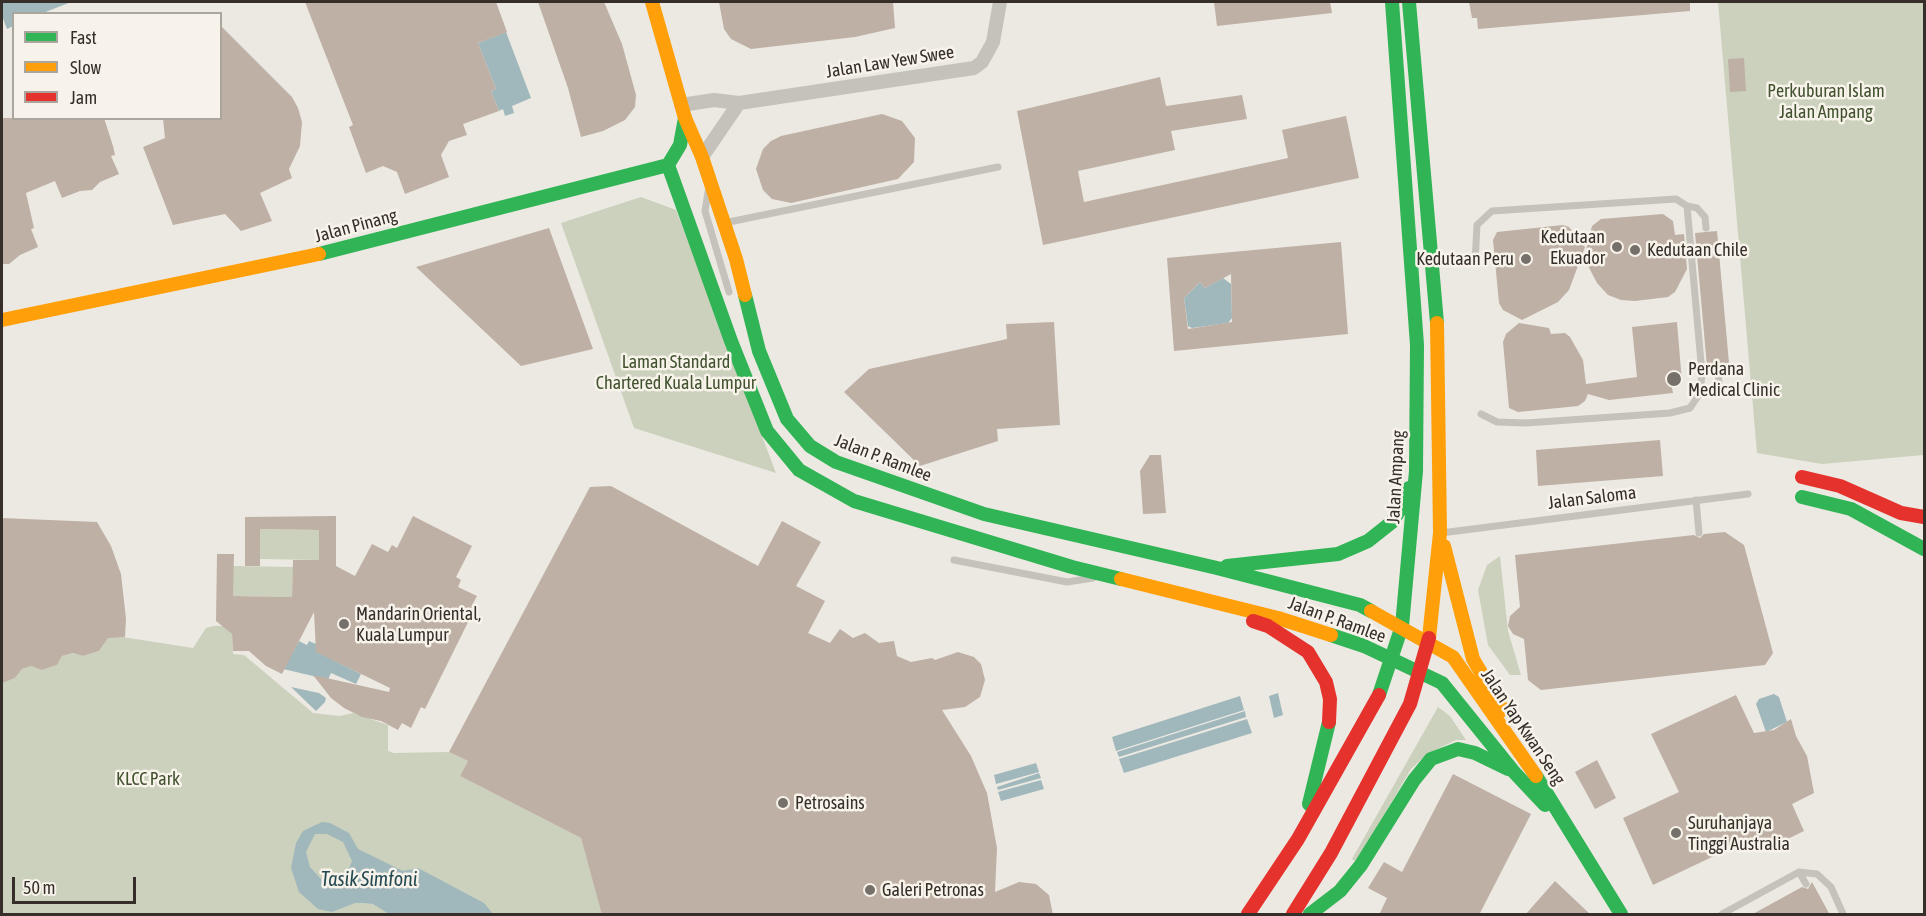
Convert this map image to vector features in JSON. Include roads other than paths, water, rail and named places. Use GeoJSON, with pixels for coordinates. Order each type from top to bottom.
{"type":"FeatureCollection","features":[{"type":"Feature","properties":{"kind":"main road","name":"Jalan P. Ramlee"},"geometry":{"type":"LineString","coordinates":[[652,2],[683,111],[702,157],[736,259],[759,351],[787,419],[810,446],[836,462],[868,475],[984,514],[1079,538],[1217,567],[1360,605],[1428,641]]}},
{"type":"Feature","properties":{"kind":"main road","name":"Jalan Ampang"},"geometry":{"type":"LineString","coordinates":[[1248,915],[1298,839],[1366,719],[1392,660],[1402,626],[1416,471],[1417,345],[1392,2]]}},
{"type":"Feature","properties":{"kind":"main road"},"geometry":{"type":"LineString","coordinates":[[1293,915],[1382,759],[1410,704],[1428,641],[1434,607],[1440,533],[1437,299],[1409,2]]}},
{"type":"Feature","properties":{"kind":"main road"},"geometry":{"type":"LineString","coordinates":[[668,165],[680,145],[683,111]]}},
{"type":"Feature","properties":{"kind":"main road","name":"Jalan P. Ramlee"},"geometry":{"type":"LineString","coordinates":[[668,165],[731,341],[767,431],[799,470],[825,487],[854,501],[1107,576],[1278,618],[1364,646],[1419,671]]}},
{"type":"Feature","properties":{"kind":"main road","name":"Jalan Pinang"},"geometry":{"type":"LineString","coordinates":[[2,320],[354,247],[441,221],[668,165]]}},
{"type":"Feature","properties":{"kind":"main road"},"geometry":{"type":"LineString","coordinates":[[1217,567],[1338,554],[1368,541],[1392,522],[1403,505],[1416,471]]}},
{"type":"Feature","properties":{"kind":"main road"},"geometry":{"type":"LineString","coordinates":[[1802,477],[1840,486],[1900,513],[1924,517]]}},
{"type":"Feature","properties":{"kind":"main road"},"geometry":{"type":"LineString","coordinates":[[1802,497],[1851,509],[1924,549]]}},
{"type":"Feature","properties":{"kind":"main road"},"geometry":{"type":"LineString","coordinates":[[1440,533],[1460,600],[1473,659],[1499,702],[1528,762]]}},
{"type":"Feature","properties":{"kind":"main road"},"geometry":{"type":"LineString","coordinates":[[1189,596],[1268,626],[1308,652],[1319,667],[1329,699],[1328,732],[1322,764],[1298,839]]}},
{"type":"Feature","properties":{"kind":"main road","name":"Jalan Yap Kwan Seng"},"geometry":{"type":"LineString","coordinates":[[1428,641],[1453,657],[1528,762],[1621,915]]}},
{"type":"Feature","properties":{"kind":"main road","name":"Jalan Yap Kwan Seng"},"geometry":{"type":"LineString","coordinates":[[1419,671],[1442,683],[1513,771],[1577,843]]}},
{"type":"Feature","properties":{"kind":"main road"},"geometry":{"type":"LineString","coordinates":[[1310,915],[1340,891],[1361,865],[1414,780],[1431,759],[1458,749],[1475,753],[1513,771]]}},
{"type":"Feature","properties":{"kind":"street","name":"Jalan Law Yew Swee"},"geometry":{"type":"LineString","coordinates":[[683,111],[714,100],[739,104],[974,68],[982,62],[993,42],[999,2]]}},
{"type":"Feature","properties":{"kind":"street"},"geometry":{"type":"LineString","coordinates":[[702,157],[739,104]]}},
{"type":"Feature","properties":{"kind":"lane"},"geometry":{"type":"LineString","coordinates":[[724,223],[998,167]]}},
{"type":"Feature","properties":{"kind":"lane"},"geometry":{"type":"LineString","coordinates":[[710,181],[705,211],[729,292]]}},
{"type":"Feature","properties":{"kind":"lane"},"geometry":{"type":"LineString","coordinates":[[1475,262],[1477,225],[1492,212],[1676,199],[1686,206],[1697,208],[1705,217],[1706,228]]}},
{"type":"Feature","properties":{"kind":"lane"},"geometry":{"type":"LineString","coordinates":[[1481,414],[1497,422],[1526,423],[1670,413],[1690,408],[1700,393],[1702,374],[1686,206]]}},
{"type":"Feature","properties":{"kind":"lane"},"geometry":{"type":"LineString","coordinates":[[1700,393],[1719,386],[1718,370]]}},
{"type":"Feature","properties":{"kind":"lane","name":"Jalan Saloma"},"geometry":{"type":"LineString","coordinates":[[1440,533],[1748,494]]}},
{"type":"Feature","properties":{"kind":"lane"},"geometry":{"type":"LineString","coordinates":[[1696,500],[1698,533]]}},
{"type":"Feature","properties":{"kind":"lane"},"geometry":{"type":"LineString","coordinates":[[954,560],[1067,582],[1107,576]]}},
{"type":"Feature","properties":{"kind":"lane"},"geometry":{"type":"LineString","coordinates":[[1799,872],[1806,884]]}},
{"type":"Feature","properties":{"kind":"lane"},"geometry":{"type":"LineString","coordinates":[[1722,915],[1799,872],[1817,874],[1831,887],[1843,915]]}},
{"type":"Feature","properties":{"kind":"water"},"geometry":{"type":"Polygon","coordinates":[[[2,2],[71,2],[46,12],[12,12],[12,26],[7,29],[2,16],[2,2]]]}},
{"type":"Feature","properties":{"kind":"water"},"geometry":{"type":"Polygon","coordinates":[[[506,32],[531,98],[512,106],[514,113],[505,116],[503,109],[499,111],[491,91],[496,89],[478,43],[506,32]]]}},
{"type":"Feature","properties":{"kind":"water"},"geometry":{"type":"Polygon","coordinates":[[[1223,278],[1231,284],[1232,318],[1228,323],[1192,328],[1188,326],[1184,298],[1200,282],[1205,288],[1223,278]]]}},
{"type":"Feature","properties":{"kind":"water"},"geometry":{"type":"Polygon","coordinates":[[[299,641],[307,645],[309,641],[316,644],[317,652],[361,674],[356,684],[331,673],[326,684],[313,676],[279,668],[277,646],[292,654],[299,641]]]}},
{"type":"Feature","properties":{"kind":"water"},"geometry":{"type":"Polygon","coordinates":[[[291,687],[319,693],[326,698],[325,702],[316,711],[291,687]]]}},
{"type":"Feature","properties":{"kind":"water"},"geometry":{"type":"Polygon","coordinates":[[[1278,693],[1283,715],[1274,718],[1269,696],[1278,693]]]}},
{"type":"Feature","properties":{"kind":"water"},"geometry":{"type":"Polygon","coordinates":[[[1774,694],[1779,697],[1787,722],[1766,732],[1756,704],[1759,699],[1774,694]]]}},
{"type":"Feature","properties":{"kind":"water"},"geometry":{"type":"Polygon","coordinates":[[[1240,696],[1244,710],[1116,751],[1112,737],[1240,696]]]}},
{"type":"Feature","properties":{"kind":"water"},"geometry":{"type":"Polygon","coordinates":[[[1245,711],[1246,717],[1119,757],[1117,752],[1245,711]]]}},
{"type":"Feature","properties":{"kind":"water"},"geometry":{"type":"Polygon","coordinates":[[[1247,719],[1252,733],[1124,773],[1119,759],[1247,719]]]}},
{"type":"Feature","properties":{"kind":"water"},"geometry":{"type":"Polygon","coordinates":[[[1036,763],[1039,772],[996,784],[994,775],[1036,763]]]}},
{"type":"Feature","properties":{"kind":"water"},"geometry":{"type":"Polygon","coordinates":[[[1039,773],[1041,778],[998,790],[997,787],[1039,773]]]}},
{"type":"Feature","properties":{"kind":"water"},"geometry":{"type":"Polygon","coordinates":[[[1041,780],[1044,789],[1001,801],[998,792],[1041,780]]]}},
{"type":"Feature","properties":{"kind":"water","name":"Tasik Simfoni"},"geometry":{"type":"Polygon","coordinates":[[[322,822],[330,823],[349,833],[358,849],[403,871],[418,868],[484,903],[493,914],[389,914],[373,904],[364,903],[355,903],[332,912],[318,909],[299,892],[291,868],[296,843],[303,831],[322,822]],[[315,834],[306,852],[310,867],[322,880],[345,879],[352,861],[343,842],[327,834],[315,834]]]}},
{"type":"Feature","properties":{"kind":"place","name":"Kedutaan Ekuador"},"geometry":{"type":"Point","coordinates":[1617,247]}},
{"type":"Feature","properties":{"kind":"place","name":"Kedutaan Chile"},"geometry":{"type":"Point","coordinates":[1635,250]}},
{"type":"Feature","properties":{"kind":"place","name":"Kedutaan Peru"},"geometry":{"type":"Point","coordinates":[1526,259]}},
{"type":"Feature","properties":{"kind":"place","name":"Perdana Medical Clinic"},"geometry":{"type":"Point","coordinates":[1674,379]}},
{"type":"Feature","properties":{"kind":"place","name":"Mandarin Oriental, Kuala Lumpur"},"geometry":{"type":"Point","coordinates":[344,624]}},
{"type":"Feature","properties":{"kind":"place","name":"Petrosains"},"geometry":{"type":"Point","coordinates":[783,803]}},
{"type":"Feature","properties":{"kind":"place","name":"Suruhanjaya Tinggi Australia"},"geometry":{"type":"Point","coordinates":[1676,833]}},
{"type":"Feature","properties":{"kind":"place","name":"Galeri Petronas"},"geometry":{"type":"Point","coordinates":[870,890]}},
{"type":"Feature","properties":{"kind":"park label","name":"Perkuburan Islam Jalan Ampang"},"geometry":{"type":"Point","coordinates":[1826,101]}},
{"type":"Feature","properties":{"kind":"park label","name":"Laman Standard Chartered Kuala Lumpur"},"geometry":{"type":"Point","coordinates":[676,372]}},
{"type":"Feature","properties":{"kind":"park label","name":"KLCC Park"},"geometry":{"type":"Point","coordinates":[148,779]}}]}
